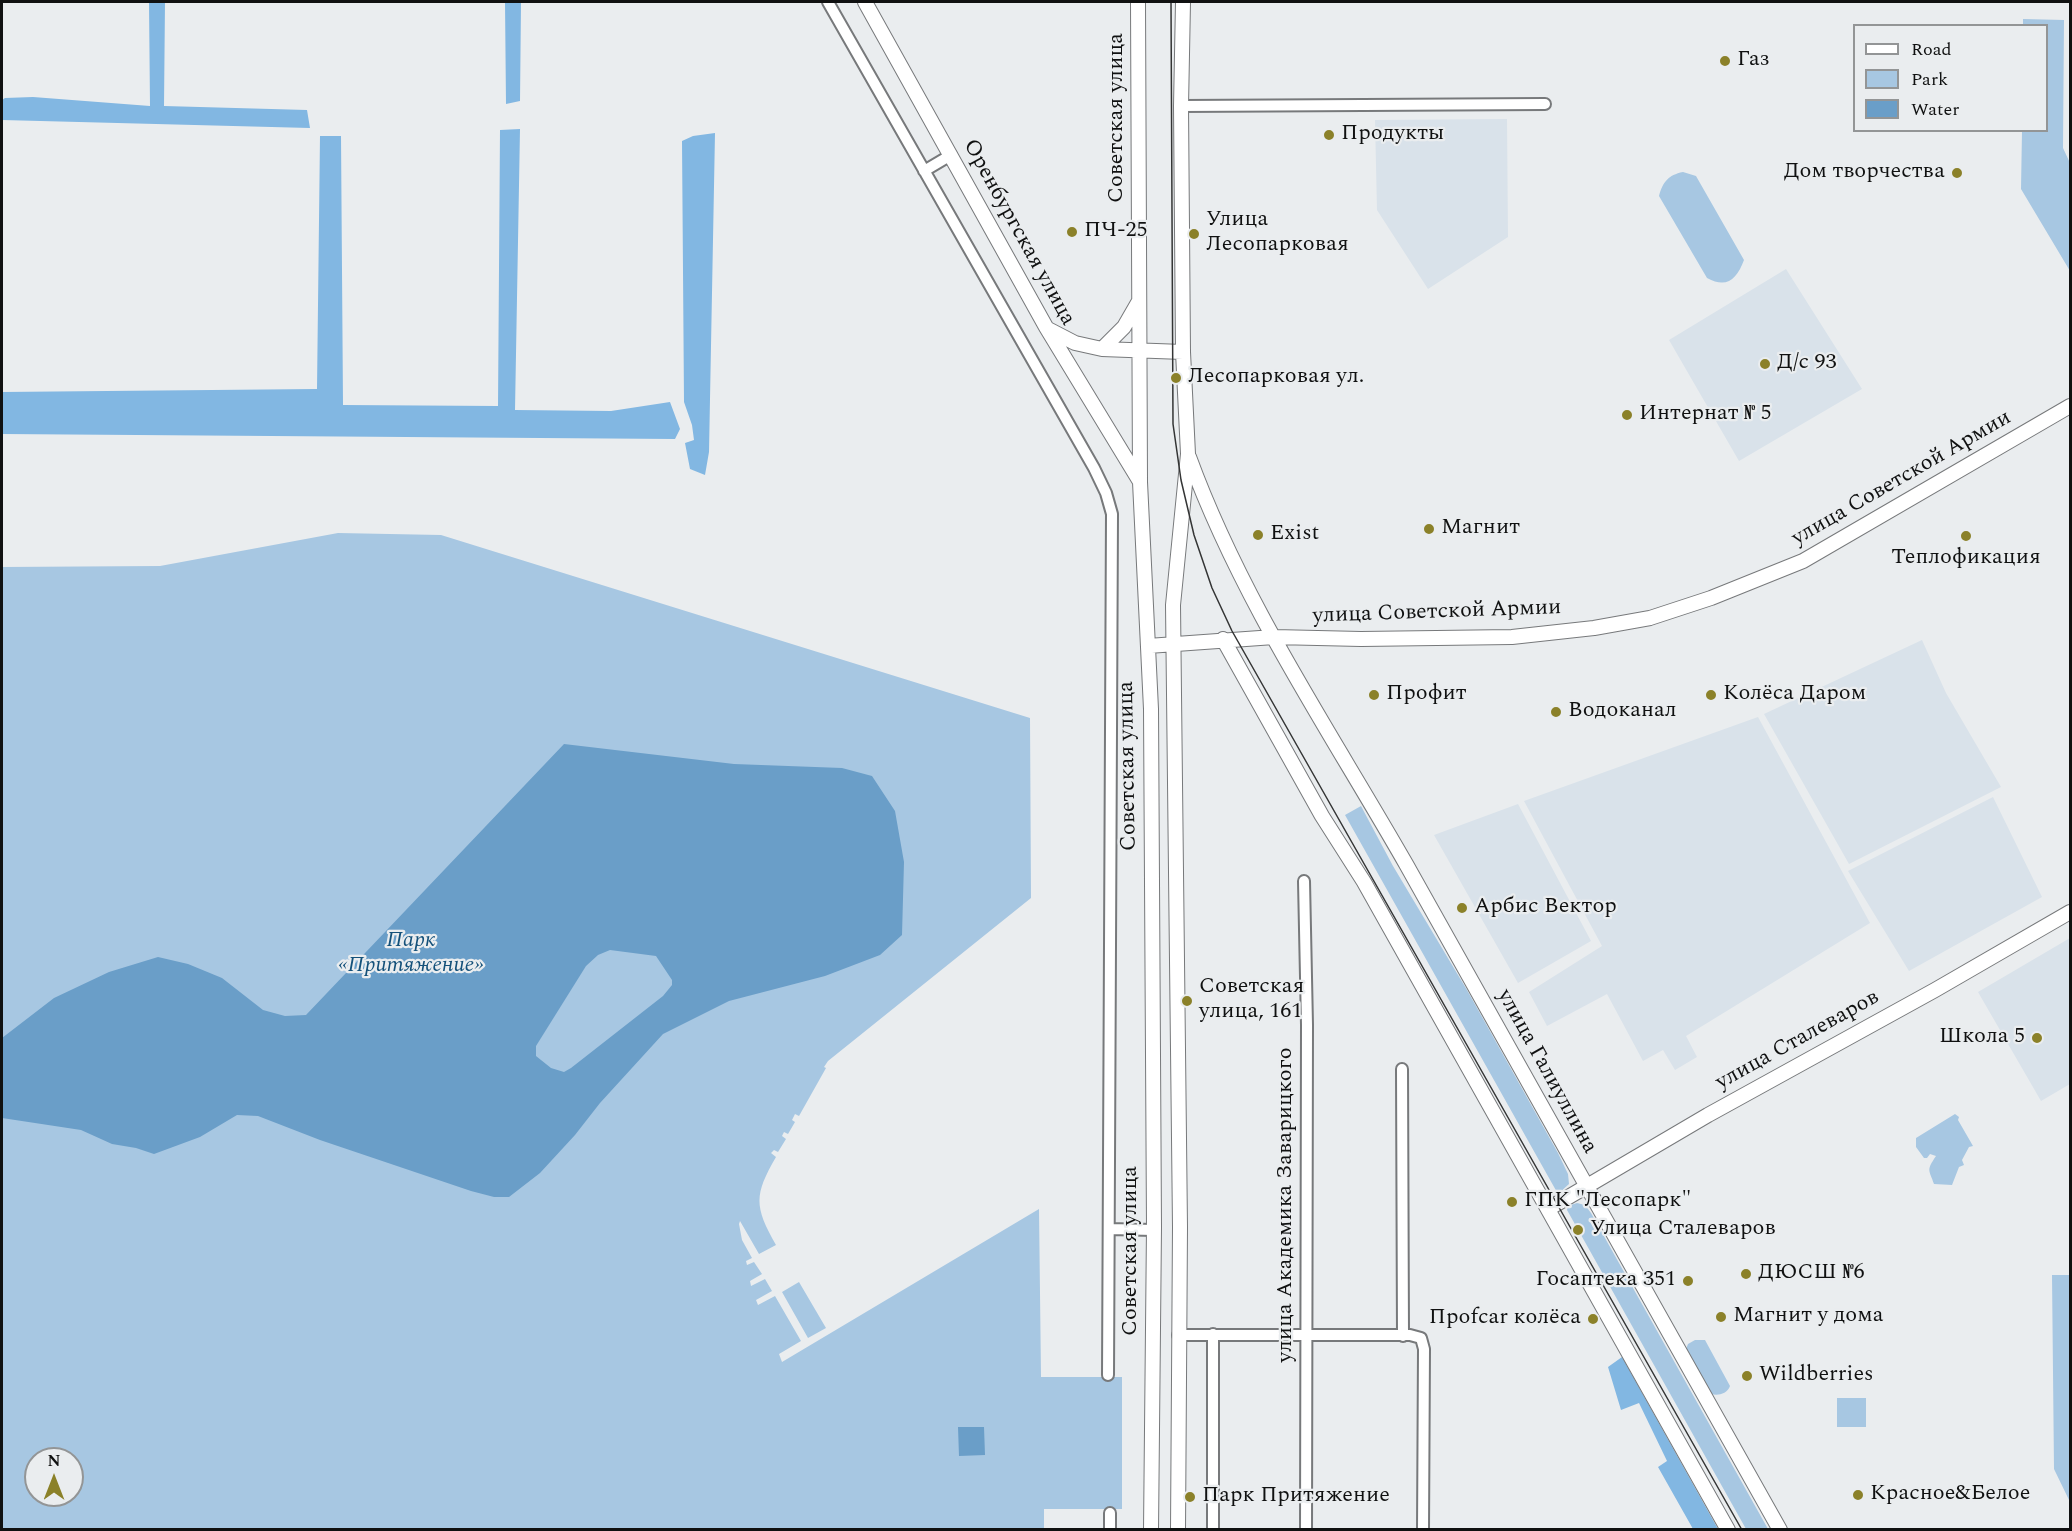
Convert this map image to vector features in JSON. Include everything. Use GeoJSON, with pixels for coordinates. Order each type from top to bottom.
{"type":"FeatureCollection","features":[{"type":"Feature","properties":{"kind":"main road","name":"Оренбургская улица"},"geometry":{"type":"LineString","coordinates":[[865,2],[1046,327],[1140,482]]}},
{"type":"Feature","properties":{"kind":"main road","name":"Советская улица"},"geometry":{"type":"LineString","coordinates":[[1138,2],[1140,482],[1151,720],[1154,1230],[1151,1530]]}},
{"type":"Feature","properties":{"kind":"main road","name":"Советская улица"},"geometry":{"type":"LineString","coordinates":[[1178,1530],[1179,1230],[1173,605],[1188,454],[1183,352],[1181,106],[1183,2]]}},
{"type":"Feature","properties":{"kind":"main road"},"geometry":{"type":"LineString","coordinates":[[1102,349],[1124,327],[1140,299]]}},
{"type":"Feature","properties":{"kind":"main road"},"geometry":{"type":"LineString","coordinates":[[1046,327],[1075,343],[1102,349],[1183,352]]}},
{"type":"Feature","properties":{"kind":"main road","name":"улица Советской Армии"},"geometry":{"type":"LineString","coordinates":[[1148,646],[1274,637],[1361,639],[1512,637],[1594,628],[1650,618],[1711,598],[1803,561],[2070,406]]}},
{"type":"Feature","properties":{"kind":"main road","name":"Советская улица"},"geometry":{"type":"LineString","coordinates":[[1188,454],[1207,505],[1232,560],[1274,637]]}},
{"type":"Feature","properties":{"kind":"main road","name":"улица Галиуллина"},"geometry":{"type":"LineString","coordinates":[[1274,637],[1406,865],[1780,1530]]}},
{"type":"Feature","properties":{"kind":"main road"},"geometry":{"type":"LineString","coordinates":[[1223,639],[1322,816],[1364,882],[1728,1530]]}},
{"type":"Feature","properties":{"kind":"main road","name":"улица Сталеваров"},"geometry":{"type":"LineString","coordinates":[[1548,1209],[1708,1115],[1924,996],[2070,912]]}},
{"type":"Feature","properties":{"kind":"main road"},"geometry":{"type":"LineString","coordinates":[[1154,1230],[1179,1230]]}},
{"type":"Feature","properties":{"kind":"street"},"geometry":{"type":"LineString","coordinates":[[828,2],[1094,468],[1106,493],[1112,514],[1108,1375]]}},
{"type":"Feature","properties":{"kind":"street"},"geometry":{"type":"LineString","coordinates":[[1181,106],[1545,104]]}},
{"type":"Feature","properties":{"kind":"street"},"geometry":{"type":"LineString","coordinates":[[924,171],[951,155]]}},
{"type":"Feature","properties":{"kind":"street","name":"улица Академика Заварицкого"},"geometry":{"type":"LineString","coordinates":[[1304,881],[1307,1025],[1306,1530]]}},
{"type":"Feature","properties":{"kind":"street"},"geometry":{"type":"LineString","coordinates":[[1402,1069],[1403,1336]]}},
{"type":"Feature","properties":{"kind":"street"},"geometry":{"type":"LineString","coordinates":[[1109,1229],[1154,1230]]}},
{"type":"Feature","properties":{"kind":"street"},"geometry":{"type":"LineString","coordinates":[[1213,1334],[1213,1530]]}},
{"type":"Feature","properties":{"kind":"street"},"geometry":{"type":"LineString","coordinates":[[1178,1335],[1421,1338],[1424,1349],[1423,1530]]}},
{"type":"Feature","properties":{"kind":"street"},"geometry":{"type":"LineString","coordinates":[[1110,1513],[1110,1530]]}},
{"type":"Feature","properties":{"kind":"shaded area"},"geometry":{"type":"Polygon","coordinates":[[[149,2],[165,2],[164,106],[307,110],[310,128],[2,120],[2,100],[5,98],[33,97],[150,106],[149,2]]]}},
{"type":"Feature","properties":{"kind":"shaded area"},"geometry":{"type":"Polygon","coordinates":[[[505,2],[521,2],[520,101],[506,104],[505,2]]]}},
{"type":"Feature","properties":{"kind":"shaded area"},"geometry":{"type":"Polygon","coordinates":[[[1507,119],[1508,237],[1428,289],[1377,210],[1375,120],[1507,119]]]}},
{"type":"Feature","properties":{"kind":"shaded area"},"geometry":{"type":"Polygon","coordinates":[[[520,129],[515,410],[611,411],[670,402],[680,429],[675,439],[2,434],[2,392],[317,389],[320,136],[341,136],[343,405],[498,406],[500,130],[520,129]]]}},
{"type":"Feature","properties":{"kind":"shaded area"},"geometry":{"type":"Polygon","coordinates":[[[715,133],[709,452],[705,475],[690,469],[685,443],[694,440],[692,425],[684,402],[682,141],[693,136],[715,133]]]}},
{"type":"Feature","properties":{"kind":"shaded area","name":"Д/с 93"},"geometry":{"type":"Polygon","coordinates":[[[1786,269],[1862,389],[1739,461],[1669,340],[1786,269]]]}},
{"type":"Feature","properties":{"kind":"shaded area"},"geometry":{"type":"Polygon","coordinates":[[[1922,640],[1946,693],[2001,787],[1849,864],[1764,714],[1922,640]]]}},
{"type":"Feature","properties":{"kind":"shaded area"},"geometry":{"type":"Polygon","coordinates":[[[1758,717],[1870,923],[1686,1036],[1697,1057],[1675,1070],[1663,1050],[1643,1061],[1607,994],[1547,1026],[1529,992],[1602,946],[1524,801],[1758,717]]]}},
{"type":"Feature","properties":{"kind":"shaded area"},"geometry":{"type":"Polygon","coordinates":[[[1993,797],[2042,897],[1909,971],[1848,871],[1993,797]]]}},
{"type":"Feature","properties":{"kind":"shaded area"},"geometry":{"type":"Polygon","coordinates":[[[1518,804],[1591,941],[1518,983],[1434,835],[1518,804]]]}},
{"type":"Feature","properties":{"kind":"shaded area","name":"Школа 5"},"geometry":{"type":"Polygon","coordinates":[[[2070,938],[2070,1084],[2041,1101],[1978,992],[2070,938]]]}},
{"type":"Feature","properties":{"kind":"shaded area"},"geometry":{"type":"Polygon","coordinates":[[[1622,1357],[1718,1529],[1693,1529],[1658,1467],[1667,1461],[1639,1403],[1621,1410],[1608,1367],[1622,1357]]]}},
{"type":"Feature","properties":{"kind":"green space"},"geometry":{"type":"Polygon","coordinates":[[[2023,19],[2064,20],[2063,148],[2070,163],[2070,271],[2021,189],[2022,132],[2048,132],[2048,24],[2023,24],[2023,19]]]}},
{"type":"Feature","properties":{"kind":"green space"},"geometry":{"type":"Polygon","coordinates":[[[1683,172],[1696,176],[1744,260],[1734,277],[1726,282],[1707,278],[1659,196],[1667,180],[1683,172]]]}},
{"type":"Feature","properties":{"kind":"green space","name":"Парк «Притяжение»"},"geometry":{"type":"Polygon","coordinates":[[[338,533],[441,535],[1030,718],[1031,898],[828,1061],[799,1116],[795,1114],[792,1120],[795,1122],[788,1134],[784,1132],[782,1136],[786,1139],[778,1152],[774,1150],[771,1153],[776,1157],[764,1181],[760,1201],[764,1220],[776,1245],[759,1254],[740,1221],[739,1224],[742,1240],[752,1258],[746,1261],[747,1265],[754,1262],[762,1274],[750,1281],[751,1286],[765,1279],[772,1291],[756,1300],[758,1305],[775,1296],[801,1341],[779,1354],[782,1362],[1039,1209],[1041,1377],[1122,1377],[1122,1509],[1044,1509],[1044,1530],[2,1530],[2,567],[160,566],[338,533]]]}},
{"type":"Feature","properties":{"kind":"green space"},"geometry":{"type":"Polygon","coordinates":[[[1361,806],[1558,1153],[1568,1174],[1569,1184],[1558,1194],[1345,815],[1361,806]]]}},
{"type":"Feature","properties":{"kind":"green space"},"geometry":{"type":"Polygon","coordinates":[[[1955,1114],[1959,1117],[1958,1120],[1973,1146],[1969,1147],[1962,1160],[1964,1165],[1959,1167],[1952,1185],[1934,1184],[1929,1170],[1936,1156],[1930,1154],[1924,1158],[1916,1147],[1916,1138],[1955,1114]]]}},
{"type":"Feature","properties":{"kind":"green space"},"geometry":{"type":"Polygon","coordinates":[[[1577,1203],[1585,1205],[1591,1213],[1768,1529],[1746,1529],[1567,1210],[1568,1206],[1577,1203]]]}},
{"type":"Feature","properties":{"kind":"green space"},"geometry":{"type":"Polygon","coordinates":[[[2052,1275],[2070,1275],[2070,1502],[2054,1469],[2052,1275]]]}},
{"type":"Feature","properties":{"kind":"green space"},"geometry":{"type":"Polygon","coordinates":[[[799,1282],[826,1328],[808,1338],[782,1292],[799,1282]]]}},
{"type":"Feature","properties":{"kind":"green space"},"geometry":{"type":"Polygon","coordinates":[[[1695,1340],[1705,1340],[1730,1386],[1725,1393],[1711,1394],[1689,1356],[1686,1349],[1688,1344],[1695,1340]]]}},
{"type":"Feature","properties":{"kind":"green space"},"geometry":{"type":"Polygon","coordinates":[[[1837,1398],[1866,1398],[1866,1427],[1837,1427],[1837,1398]]]}},
{"type":"Feature","properties":{"kind":"water"},"geometry":{"type":"Polygon","coordinates":[[[564,744],[734,764],[842,768],[872,776],[895,811],[904,862],[902,935],[880,955],[825,976],[729,1001],[663,1034],[540,1173],[509,1197],[494,1197],[471,1191],[320,1140],[258,1116],[237,1115],[200,1137],[154,1154],[112,1144],[81,1130],[2,1118],[2,1038],[54,998],[109,972],[158,957],[188,964],[222,978],[263,1010],[285,1016],[306,1015],[564,744]],[[610,950],[598,955],[586,966],[536,1046],[536,1056],[551,1068],[564,1072],[663,996],[672,985],[672,980],[656,956],[610,950]]]}},
{"type":"Feature","properties":{"kind":"water"},"geometry":{"type":"Polygon","coordinates":[[[958,1427],[984,1427],[985,1455],[959,1456],[958,1427]]]}},
{"type":"Feature","properties":{"kind":"tram line"},"geometry":{"type":"LineString","coordinates":[[1171,2],[1173,424],[1181,480],[1194,535],[1212,588],[1232,631],[1742,1530]]}},
{"type":"Feature","properties":{"kind":"place","name":"Газ"},"geometry":{"type":"Point","coordinates":[1725,61]}},
{"type":"Feature","properties":{"kind":"place","name":"Продукты"},"geometry":{"type":"Point","coordinates":[1329,135]}},
{"type":"Feature","properties":{"kind":"place","name":"Дом творчества"},"geometry":{"type":"Point","coordinates":[1957,173]}},
{"type":"Feature","properties":{"kind":"place","name":"ПЧ-25"},"geometry":{"type":"Point","coordinates":[1072,232]}},
{"type":"Feature","properties":{"kind":"place","name":"Улица Лесопарковая"},"geometry":{"type":"Point","coordinates":[1194,234]}},
{"type":"Feature","properties":{"kind":"place","name":"Д/с 93"},"geometry":{"type":"Point","coordinates":[1765,364]}},
{"type":"Feature","properties":{"kind":"place","name":"Лесопарковая ул."},"geometry":{"type":"Point","coordinates":[1176,378]}},
{"type":"Feature","properties":{"kind":"place","name":"Интернат № 5"},"geometry":{"type":"Point","coordinates":[1627,415]}},
{"type":"Feature","properties":{"kind":"place","name":"Магнит"},"geometry":{"type":"Point","coordinates":[1429,529]}},
{"type":"Feature","properties":{"kind":"place","name":"Exist"},"geometry":{"type":"Point","coordinates":[1258,535]}},
{"type":"Feature","properties":{"kind":"place","name":"Теплофикация"},"geometry":{"type":"Point","coordinates":[1966,536]}},
{"type":"Feature","properties":{"kind":"place","name":"Профит"},"geometry":{"type":"Point","coordinates":[1374,695]}},
{"type":"Feature","properties":{"kind":"place","name":"Колёса Даром"},"geometry":{"type":"Point","coordinates":[1711,695]}},
{"type":"Feature","properties":{"kind":"place","name":"Водоканал"},"geometry":{"type":"Point","coordinates":[1556,712]}},
{"type":"Feature","properties":{"kind":"place","name":"Арбис Вектор"},"geometry":{"type":"Point","coordinates":[1462,908]}},
{"type":"Feature","properties":{"kind":"place","name":"Советская улица, 161"},"geometry":{"type":"Point","coordinates":[1187,1001]}},
{"type":"Feature","properties":{"kind":"place","name":"Школа 5"},"geometry":{"type":"Point","coordinates":[2037,1038]}},
{"type":"Feature","properties":{"kind":"place","name":"ГПК \"Лесопарк\""},"geometry":{"type":"Point","coordinates":[1512,1202]}},
{"type":"Feature","properties":{"kind":"place","name":"Улица Сталеваров"},"geometry":{"type":"Point","coordinates":[1578,1230]}},
{"type":"Feature","properties":{"kind":"place","name":"ДЮСШ №6"},"geometry":{"type":"Point","coordinates":[1746,1274]}},
{"type":"Feature","properties":{"kind":"place","name":"Госаптека 351"},"geometry":{"type":"Point","coordinates":[1688,1281]}},
{"type":"Feature","properties":{"kind":"place","name":"Магнит у дома"},"geometry":{"type":"Point","coordinates":[1721,1317]}},
{"type":"Feature","properties":{"kind":"place","name":"Проfcar колёса"},"geometry":{"type":"Point","coordinates":[1593,1319]}},
{"type":"Feature","properties":{"kind":"place","name":"Wildberries"},"geometry":{"type":"Point","coordinates":[1747,1376]}},
{"type":"Feature","properties":{"kind":"place","name":"Красное&Белое"},"geometry":{"type":"Point","coordinates":[1858,1495]}},
{"type":"Feature","properties":{"kind":"place","name":"Парк Притяжение"},"geometry":{"type":"Point","coordinates":[1190,1497]}}]}
